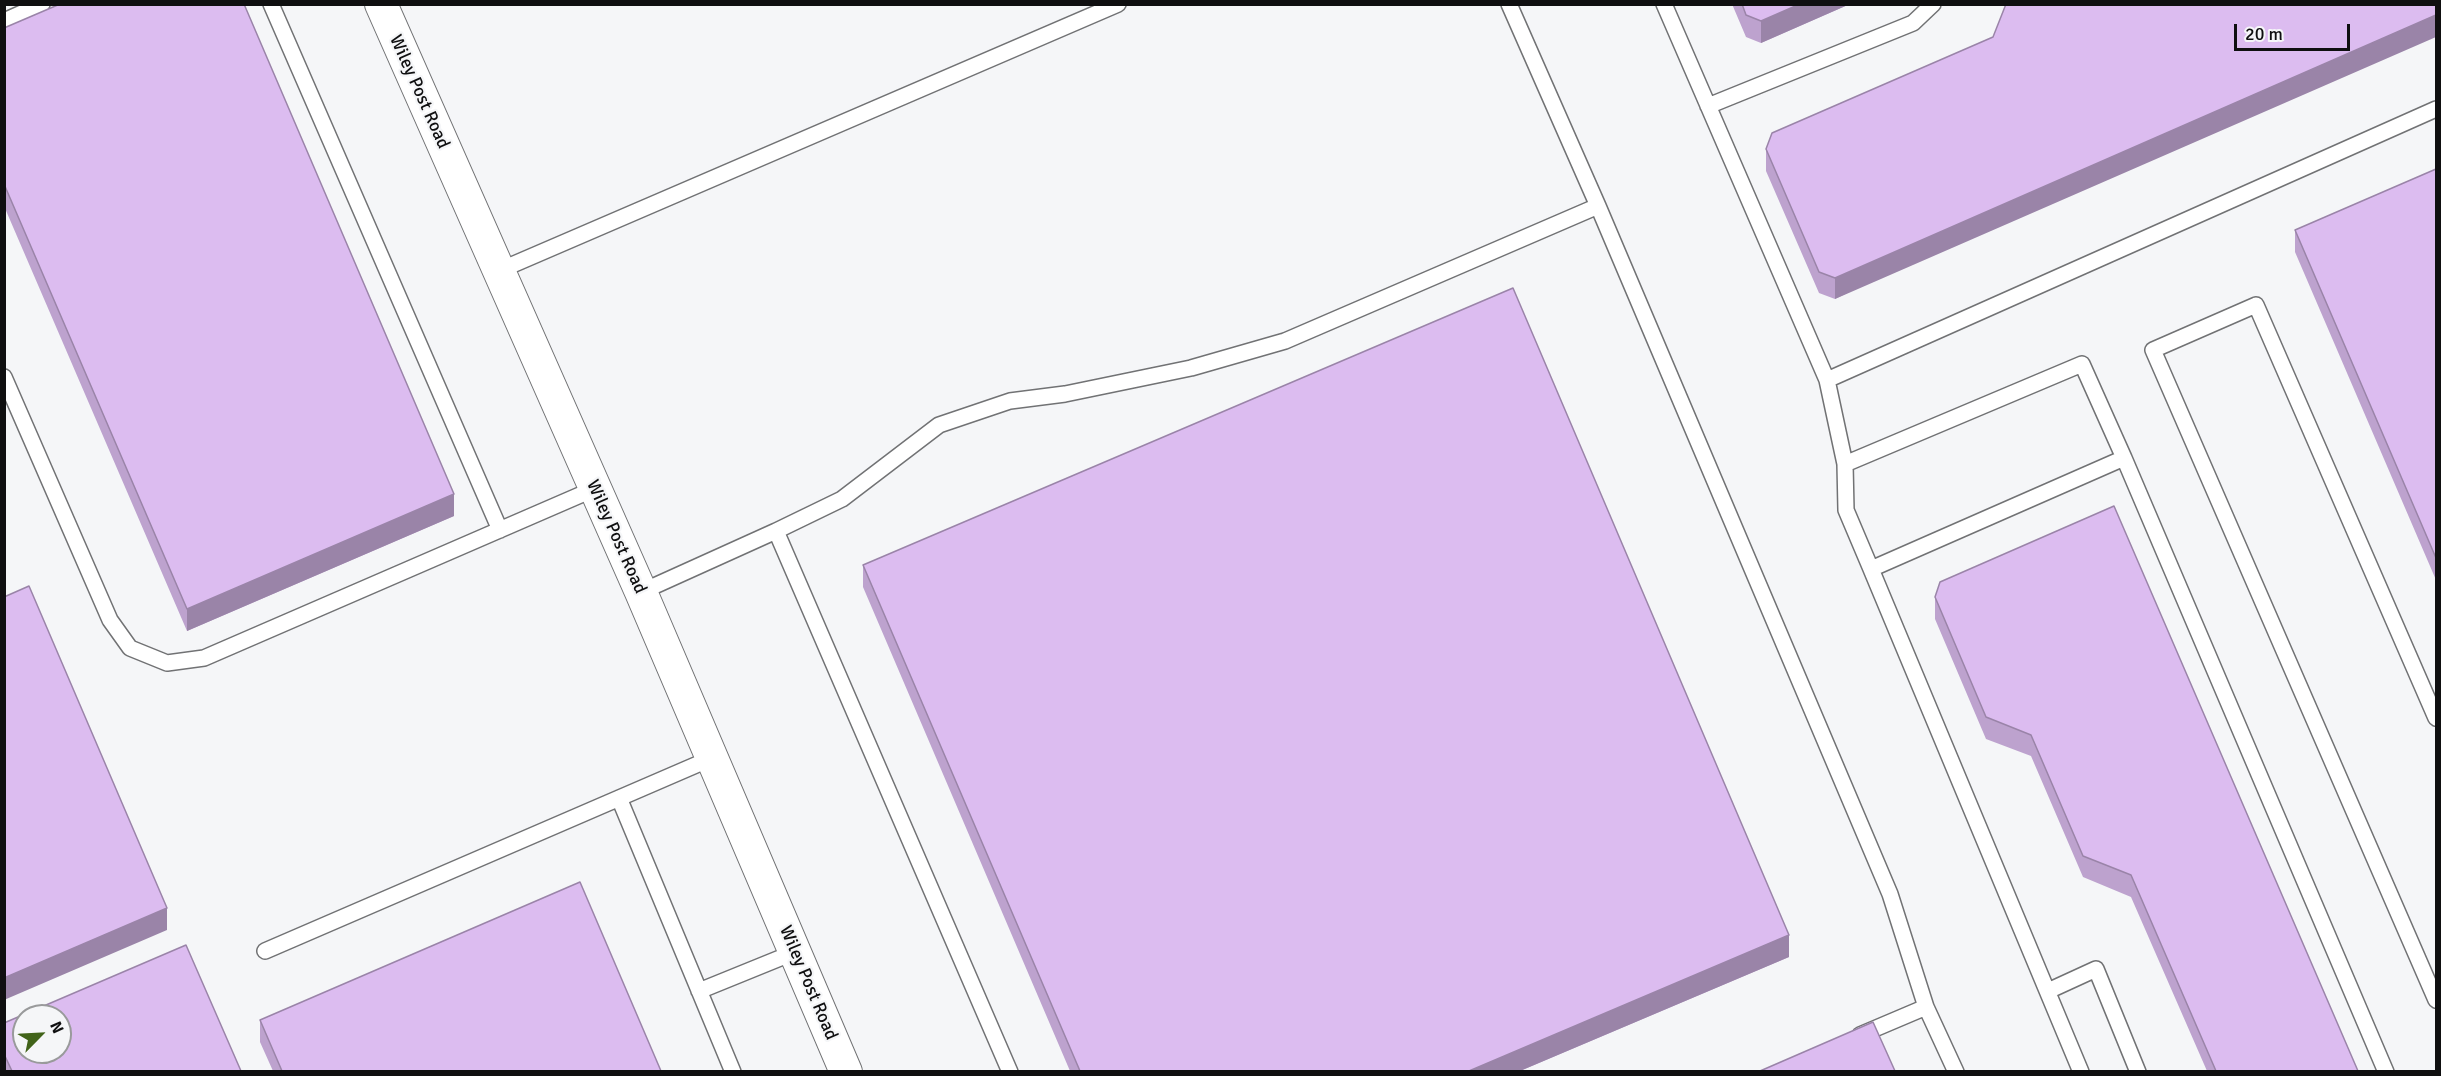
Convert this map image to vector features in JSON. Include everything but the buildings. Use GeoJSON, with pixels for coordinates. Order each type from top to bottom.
{"type":"FeatureCollection","features":[{"type":"Feature","properties":{"kind":"street","name":"Wiley Post Road"},"geometry":{"type":"LineString","coordinates":[[381,4],[641,592],[846,1071]]}},
{"type":"Feature","properties":{"kind":"lane"},"geometry":{"type":"LineString","coordinates":[[4,21],[42,4]]}},
{"type":"Feature","properties":{"kind":"lane"},"geometry":{"type":"LineString","coordinates":[[271,4],[500,530]]}},
{"type":"Feature","properties":{"kind":"lane"},"geometry":{"type":"LineString","coordinates":[[498,271],[1118,4]]}},
{"type":"Feature","properties":{"kind":"lane"},"geometry":{"type":"LineString","coordinates":[[1509,4],[1598,206],[1890,894],[1926,1007],[1956,1071]]}},
{"type":"Feature","properties":{"kind":"lane"},"geometry":{"type":"LineString","coordinates":[[1664,4],[1827,380],[1845,464],[1846,510],[2082,1071]]}},
{"type":"Feature","properties":{"kind":"lane"},"geometry":{"type":"LineString","coordinates":[[1708,106],[1913,23],[1933,4]]}},
{"type":"Feature","properties":{"kind":"lane"},"geometry":{"type":"LineString","coordinates":[[1827,380],[2436,109]]}},
{"type":"Feature","properties":{"kind":"lane"},"geometry":{"type":"LineString","coordinates":[[641,592],[842,499],[939,426],[1010,401],[1065,394],[1191,368],[1285,341],[1598,206]]}},
{"type":"Feature","properties":{"kind":"lane"},"geometry":{"type":"LineString","coordinates":[[2436,718],[2256,305],[2152,350],[2436,1000]]}},
{"type":"Feature","properties":{"kind":"lane"},"geometry":{"type":"LineString","coordinates":[[1845,464],[2082,364],[2386,1071]]}},
{"type":"Feature","properties":{"kind":"lane"},"geometry":{"type":"LineString","coordinates":[[4,377],[110,620],[130,648],[166,663],[204,658],[594,489]]}},
{"type":"Feature","properties":{"kind":"lane"},"geometry":{"type":"LineString","coordinates":[[1871,569],[2124,458]]}},
{"type":"Feature","properties":{"kind":"lane"},"geometry":{"type":"LineString","coordinates":[[776,531],[1010,1071]]}},
{"type":"Feature","properties":{"kind":"lane"},"geometry":{"type":"LineString","coordinates":[[265,951],[712,758]]}},
{"type":"Feature","properties":{"kind":"lane"},"geometry":{"type":"LineString","coordinates":[[619,798],[733,1071]]}},
{"type":"Feature","properties":{"kind":"lane"},"geometry":{"type":"LineString","coordinates":[[699,991],[795,952]]}},
{"type":"Feature","properties":{"kind":"lane"},"geometry":{"type":"LineString","coordinates":[[2048,991],[2096,969],[2138,1071]]}},
{"type":"Feature","properties":{"kind":"lane"},"geometry":{"type":"LineString","coordinates":[[1850,1040],[1926,1007]]}}]}
